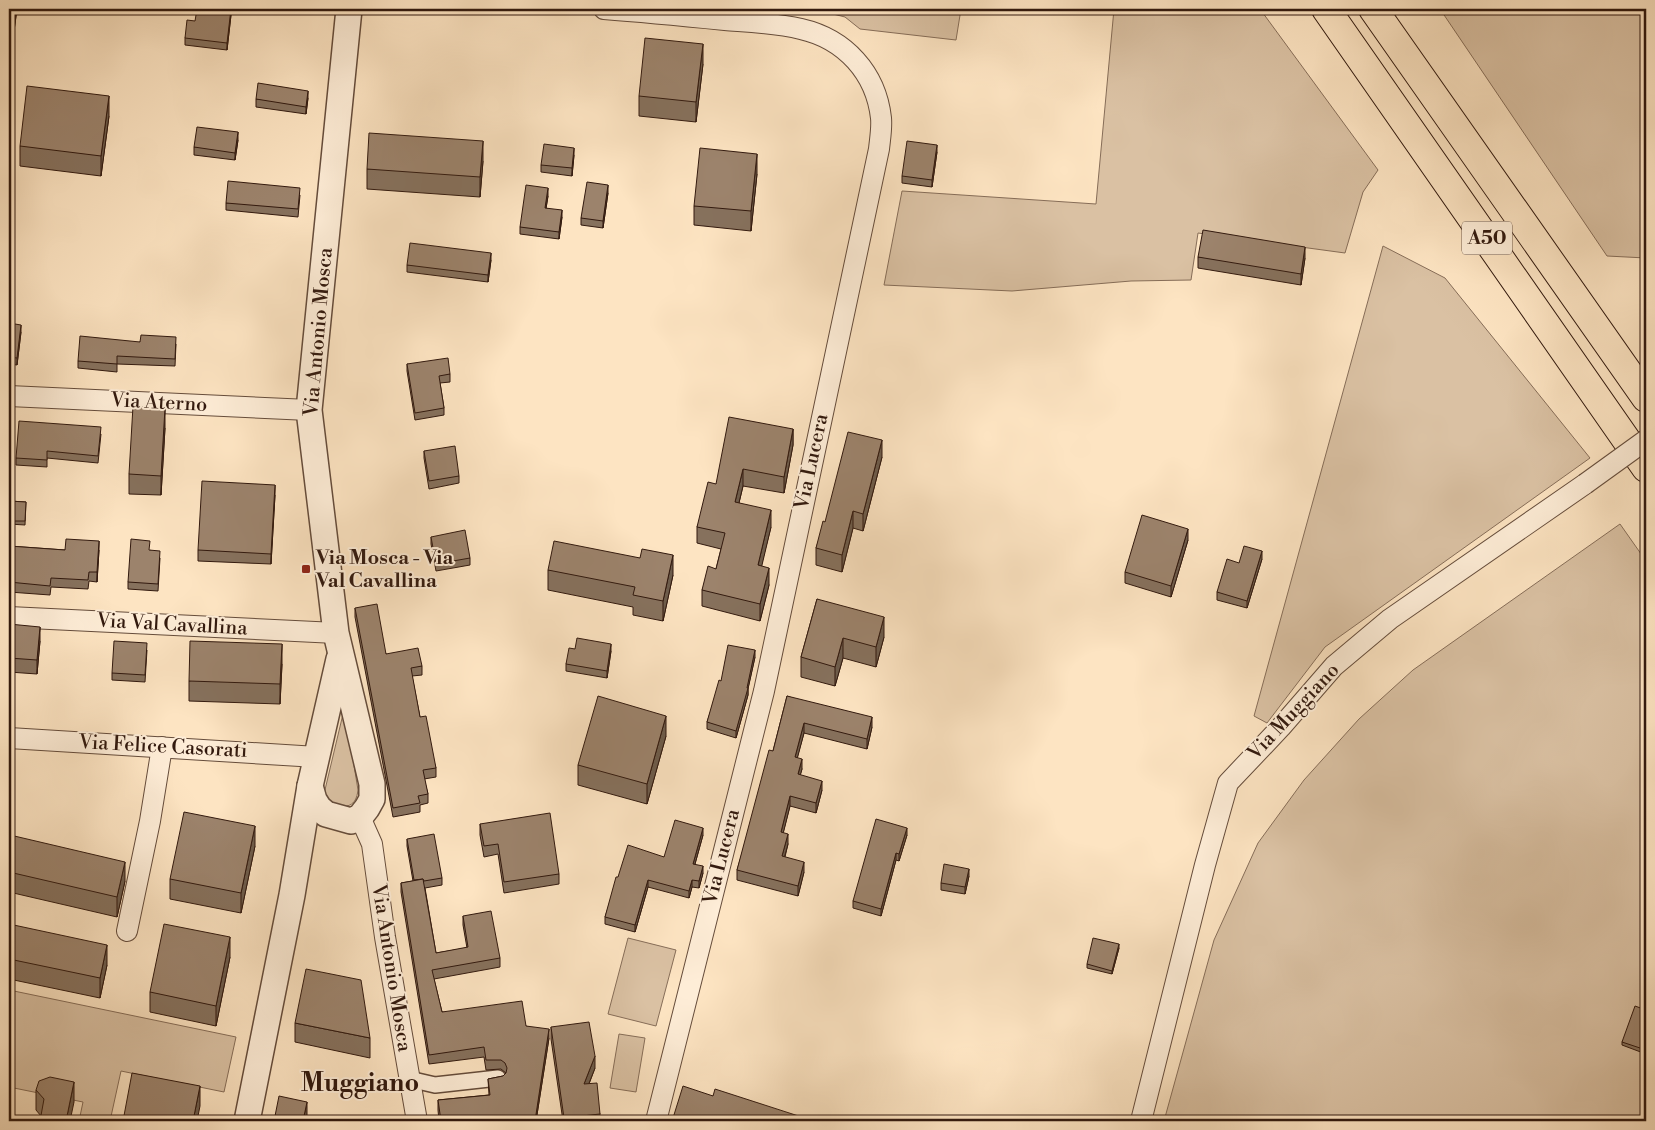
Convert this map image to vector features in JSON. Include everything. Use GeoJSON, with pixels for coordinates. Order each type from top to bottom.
{"type":"FeatureCollection","features":[{"type":"Feature","properties":{"kind":"highway","name":"A50"},"geometry":{"type":"LineString","coordinates":[[1326,9],[1646,468]]}},
{"type":"Feature","properties":{"kind":"highway","name":"A50"},"geometry":{"type":"LineString","coordinates":[[1372,9],[1646,398]]}},
{"type":"Feature","properties":{"kind":"street","name":"Via Antonio Mosca"},"geometry":{"type":"LineString","coordinates":[[338,644],[309,410],[349,9]]}},
{"type":"Feature","properties":{"kind":"street","name":"Via Lucera"},"geometry":{"type":"LineString","coordinates":[[604,9],[770,24],[802,29],[826,37],[848,53],[871,80],[881,120],[879,149],[764,691],[656,1121]]}},
{"type":"Feature","properties":{"kind":"street","name":"Via Aterno"},"geometry":{"type":"LineString","coordinates":[[9,396],[309,410]]}},
{"type":"Feature","properties":{"kind":"street","name":"Via Muggiano"},"geometry":{"type":"LineString","coordinates":[[1141,1121],[1204,865],[1228,783],[1282,727],[1334,666],[1390,619],[1646,440]]}},
{"type":"Feature","properties":{"kind":"street","name":"Via Val Cavallina"},"geometry":{"type":"LineString","coordinates":[[9,617],[338,644]]}},
{"type":"Feature","properties":{"kind":"street"},"geometry":{"type":"LineString","coordinates":[[247,1121],[292,895],[310,786],[338,644]]}},
{"type":"Feature","properties":{"kind":"street"},"geometry":{"type":"LineString","coordinates":[[310,786],[314,800],[319,808],[326,814],[336,818],[351,821],[360,817],[372,799],[372,784],[338,644]]}},
{"type":"Feature","properties":{"kind":"street","name":"Via Felice Casorati"},"geometry":{"type":"LineString","coordinates":[[9,738],[316,757]]}},
{"type":"Feature","properties":{"kind":"street"},"geometry":{"type":"LineString","coordinates":[[127,931],[150,820],[162,747]]}},
{"type":"Feature","properties":{"kind":"street","name":"Via Antonio Mosca"},"geometry":{"type":"LineString","coordinates":[[360,817],[372,844],[385,937],[417,1121]]}},
{"type":"Feature","properties":{"kind":"street"},"geometry":{"type":"LineString","coordinates":[[292,895],[313,844],[336,818]]}},
{"type":"Feature","properties":{"kind":"street"},"geometry":{"type":"LineString","coordinates":[[409,1079],[435,1085],[498,1078]]}},
{"type":"Feature","properties":{"kind":"shaded area"},"geometry":{"type":"Polygon","coordinates":[[[813,9],[961,9],[956,40],[860,29],[845,17],[813,9]]]}},
{"type":"Feature","properties":{"kind":"shaded area"},"geometry":{"type":"Polygon","coordinates":[[[1114,9],[1260,9],[1378,170],[1363,192],[1345,253],[1198,233],[1191,280],[1131,281],[1012,291],[884,285],[902,191],[1096,204],[1114,9]]]}},
{"type":"Feature","properties":{"kind":"shaded area"},"geometry":{"type":"Polygon","coordinates":[[[1440,9],[1646,9],[1646,258],[1607,256],[1440,9]]]}},
{"type":"Feature","properties":{"kind":"shaded area"},"geometry":{"type":"Polygon","coordinates":[[[1383,246],[1445,278],[1590,458],[1325,647],[1267,723],[1254,716],[1383,246]]]}},
{"type":"Feature","properties":{"kind":"shaded area"},"geometry":{"type":"Polygon","coordinates":[[[1620,524],[1646,561],[1646,1121],[1164,1121],[1214,940],[1258,843],[1304,780],[1359,719],[1413,670],[1620,524]]]}},
{"type":"Feature","properties":{"kind":"shaded area"},"geometry":{"type":"Polygon","coordinates":[[[343,714],[346,716],[358,790],[353,803],[346,806],[332,805],[324,794],[343,714]]]}},
{"type":"Feature","properties":{"kind":"shaded area"},"geometry":{"type":"Polygon","coordinates":[[[628,938],[676,950],[656,1026],[608,1014],[628,938]]]}},
{"type":"Feature","properties":{"kind":"shaded area"},"geometry":{"type":"Polygon","coordinates":[[[9,990],[236,1037],[224,1092],[121,1071],[110,1121],[79,1121],[83,1102],[9,1087],[9,990]]]}},
{"type":"Feature","properties":{"kind":"shaded area"},"geometry":{"type":"Polygon","coordinates":[[[619,1034],[645,1038],[636,1092],[610,1088],[619,1034]]]}},
{"type":"Feature","properties":{"kind":"building"},"geometry":{"type":"Polygon","coordinates":[[[9,9],[16,9],[13,31],[9,31],[9,9]]]}},
{"type":"Feature","properties":{"kind":"building"},"geometry":{"type":"Polygon","coordinates":[[[197,9],[231,9],[227,43],[185,38],[187,20],[195,21],[197,9]]]}},
{"type":"Feature","properties":{"kind":"building"},"geometry":{"type":"Polygon","coordinates":[[[645,38],[703,44],[696,102],[639,96],[645,38]]]}},
{"type":"Feature","properties":{"kind":"building"},"geometry":{"type":"Polygon","coordinates":[[[258,83],[308,91],[306,107],[256,99],[258,83]]]}},
{"type":"Feature","properties":{"kind":"building"},"geometry":{"type":"Polygon","coordinates":[[[27,86],[109,96],[101,156],[20,146],[27,86]]]}},
{"type":"Feature","properties":{"kind":"building"},"geometry":{"type":"Polygon","coordinates":[[[197,127],[238,132],[235,153],[194,147],[197,127]]]}},
{"type":"Feature","properties":{"kind":"building"},"geometry":{"type":"Polygon","coordinates":[[[369,133],[483,141],[480,177],[367,169],[369,133]]]}},
{"type":"Feature","properties":{"kind":"building"},"geometry":{"type":"Polygon","coordinates":[[[907,141],[937,145],[932,180],[902,176],[907,141]]]}},
{"type":"Feature","properties":{"kind":"building"},"geometry":{"type":"Polygon","coordinates":[[[544,144],[574,148],[572,168],[541,165],[544,144]]]}},
{"type":"Feature","properties":{"kind":"building"},"geometry":{"type":"Polygon","coordinates":[[[700,148],[757,154],[751,211],[694,206],[700,148]]]}},
{"type":"Feature","properties":{"kind":"building"},"geometry":{"type":"Polygon","coordinates":[[[228,181],[300,188],[298,209],[226,203],[228,181]]]}},
{"type":"Feature","properties":{"kind":"building"},"geometry":{"type":"Polygon","coordinates":[[[587,182],[608,185],[603,221],[581,218],[587,182]]]}},
{"type":"Feature","properties":{"kind":"building"},"geometry":{"type":"Polygon","coordinates":[[[526,185],[548,188],[545,208],[562,210],[559,232],[520,227],[526,185]]]}},
{"type":"Feature","properties":{"kind":"building"},"geometry":{"type":"Polygon","coordinates":[[[1203,230],[1305,247],[1301,274],[1198,257],[1203,230]]]}},
{"type":"Feature","properties":{"kind":"building"},"geometry":{"type":"Polygon","coordinates":[[[410,243],[491,253],[488,275],[407,265],[410,243]]]}},
{"type":"Feature","properties":{"kind":"building"},"geometry":{"type":"Polygon","coordinates":[[[9,323],[21,325],[17,358],[9,357],[9,323]]]}},
{"type":"Feature","properties":{"kind":"building"},"geometry":{"type":"Polygon","coordinates":[[[141,335],[176,337],[175,359],[117,356],[117,364],[78,361],[80,336],[140,342],[141,335]]]}},
{"type":"Feature","properties":{"kind":"building"},"geometry":{"type":"Polygon","coordinates":[[[448,358],[450,374],[439,376],[444,408],[415,413],[407,364],[448,358]]]}},
{"type":"Feature","properties":{"kind":"building"},"geometry":{"type":"Polygon","coordinates":[[[133,406],[165,408],[161,476],[129,474],[133,406]]]}},
{"type":"Feature","properties":{"kind":"building"},"geometry":{"type":"Polygon","coordinates":[[[729,417],[793,429],[784,477],[743,469],[735,502],[771,510],[758,565],[769,568],[760,604],[702,590],[708,566],[716,569],[725,533],[697,527],[708,482],[716,484],[729,417]]]}},
{"type":"Feature","properties":{"kind":"building"},"geometry":{"type":"Polygon","coordinates":[[[19,421],[101,427],[98,456],[47,451],[47,460],[16,458],[19,421]]]}},
{"type":"Feature","properties":{"kind":"building"},"geometry":{"type":"Polygon","coordinates":[[[848,432],[882,440],[863,514],[853,511],[842,555],[816,548],[823,521],[825,522],[848,432]]]}},
{"type":"Feature","properties":{"kind":"building"},"geometry":{"type":"Polygon","coordinates":[[[455,446],[459,476],[429,481],[424,451],[455,446]]]}},
{"type":"Feature","properties":{"kind":"building"},"geometry":{"type":"Polygon","coordinates":[[[202,481],[275,485],[271,554],[198,550],[202,481]]]}},
{"type":"Feature","properties":{"kind":"building"},"geometry":{"type":"Polygon","coordinates":[[[9,501],[26,502],[25,521],[9,521],[9,501]]]}},
{"type":"Feature","properties":{"kind":"building"},"geometry":{"type":"Polygon","coordinates":[[[1142,515],[1188,529],[1171,586],[1125,572],[1142,515]]]}},
{"type":"Feature","properties":{"kind":"building"},"geometry":{"type":"Polygon","coordinates":[[[465,530],[470,558],[436,564],[431,537],[465,530]]]}},
{"type":"Feature","properties":{"kind":"building"},"geometry":{"type":"Polygon","coordinates":[[[66,539],[99,541],[97,572],[89,572],[88,580],[51,578],[50,586],[9,582],[9,546],[65,550],[66,539]]]}},
{"type":"Feature","properties":{"kind":"building"},"geometry":{"type":"Polygon","coordinates":[[[131,539],[150,541],[149,550],[160,551],[158,584],[128,582],[131,539]]]}},
{"type":"Feature","properties":{"kind":"building"},"geometry":{"type":"Polygon","coordinates":[[[554,541],[640,558],[642,549],[673,555],[663,601],[633,595],[635,587],[548,570],[554,541]]]}},
{"type":"Feature","properties":{"kind":"building"},"geometry":{"type":"Polygon","coordinates":[[[1244,546],[1262,551],[1247,601],[1217,592],[1227,559],[1239,563],[1244,546]]]}},
{"type":"Feature","properties":{"kind":"building"},"geometry":{"type":"Polygon","coordinates":[[[817,599],[884,617],[876,647],[843,638],[835,667],[801,657],[817,599]]]}},
{"type":"Feature","properties":{"kind":"building"},"geometry":{"type":"Polygon","coordinates":[[[377,604],[386,654],[418,648],[422,666],[411,668],[420,717],[426,716],[436,768],[423,770],[428,794],[418,796],[420,803],[393,808],[355,608],[377,604]]]}},
{"type":"Feature","properties":{"kind":"building"},"geometry":{"type":"Polygon","coordinates":[[[9,624],[40,627],[37,660],[9,658],[9,624]]]}},
{"type":"Feature","properties":{"kind":"building"},"geometry":{"type":"Polygon","coordinates":[[[577,638],[611,644],[607,671],[566,664],[569,648],[575,649],[577,638]]]}},
{"type":"Feature","properties":{"kind":"building"},"geometry":{"type":"Polygon","coordinates":[[[114,641],[147,643],[145,675],[112,673],[114,641]]]}},
{"type":"Feature","properties":{"kind":"building"},"geometry":{"type":"Polygon","coordinates":[[[190,641],[282,644],[280,684],[189,681],[190,641]]]}},
{"type":"Feature","properties":{"kind":"building"},"geometry":{"type":"Polygon","coordinates":[[[728,645],[755,650],[748,688],[736,731],[707,722],[719,680],[721,681],[728,645]]]}},
{"type":"Feature","properties":{"kind":"building"},"geometry":{"type":"Polygon","coordinates":[[[598,696],[666,716],[647,784],[578,765],[598,696]]]}},
{"type":"Feature","properties":{"kind":"building"},"geometry":{"type":"Polygon","coordinates":[[[787,696],[872,717],[867,739],[804,723],[795,757],[802,759],[798,774],[822,781],[816,803],[790,796],[781,832],[788,834],[782,856],[804,862],[798,886],[737,870],[769,750],[773,751],[787,696]]]}},
{"type":"Feature","properties":{"kind":"building"},"geometry":{"type":"Polygon","coordinates":[[[184,812],[255,826],[241,893],[170,879],[184,812]]]}},
{"type":"Feature","properties":{"kind":"building"},"geometry":{"type":"Polygon","coordinates":[[[550,813],[559,874],[504,882],[498,844],[484,846],[480,824],[550,813]]]}},
{"type":"Feature","properties":{"kind":"building"},"geometry":{"type":"Polygon","coordinates":[[[876,819],[907,828],[899,854],[896,853],[881,909],[853,901],[876,819]]]}},
{"type":"Feature","properties":{"kind":"building"},"geometry":{"type":"Polygon","coordinates":[[[675,820],[703,828],[693,864],[703,866],[699,881],[692,880],[689,891],[648,880],[635,925],[605,917],[616,877],[618,877],[628,845],[664,857],[675,820]]]}},
{"type":"Feature","properties":{"kind":"building"},"geometry":{"type":"Polygon","coordinates":[[[434,834],[442,878],[424,881],[423,879],[414,880],[407,839],[434,834]]]}},
{"type":"Feature","properties":{"kind":"building"},"geometry":{"type":"Polygon","coordinates":[[[10,835],[125,862],[117,897],[9,872],[10,835]]]}},
{"type":"Feature","properties":{"kind":"building"},"geometry":{"type":"Polygon","coordinates":[[[944,864],[969,869],[965,887],[941,883],[944,864]]]}},
{"type":"Feature","properties":{"kind":"building"},"geometry":{"type":"Polygon","coordinates":[[[423,879],[436,953],[468,947],[463,916],[491,911],[500,958],[432,970],[442,1012],[522,1001],[526,1026],[549,1029],[535,1121],[441,1121],[438,1100],[490,1095],[488,1079],[503,1076],[507,1068],[501,1060],[486,1060],[484,1047],[429,1055],[401,883],[423,879]]]}},
{"type":"Feature","properties":{"kind":"building"},"geometry":{"type":"Polygon","coordinates":[[[9,924],[107,945],[100,978],[9,959],[9,924]]]}},
{"type":"Feature","properties":{"kind":"building"},"geometry":{"type":"Polygon","coordinates":[[[164,924],[230,937],[216,1006],[150,992],[164,924]]]}},
{"type":"Feature","properties":{"kind":"building"},"geometry":{"type":"Polygon","coordinates":[[[1093,938],[1119,944],[1112,971],[1087,964],[1093,938]]]}},
{"type":"Feature","properties":{"kind":"building"},"geometry":{"type":"Polygon","coordinates":[[[306,969],[361,980],[370,1038],[295,1023],[306,969]]]}},
{"type":"Feature","properties":{"kind":"building"},"geometry":{"type":"Polygon","coordinates":[[[1635,1006],[1646,1010],[1646,1050],[1622,1042],[1635,1006]]]}},
{"type":"Feature","properties":{"kind":"building"},"geometry":{"type":"Polygon","coordinates":[[[589,1022],[595,1056],[584,1084],[597,1083],[600,1114],[564,1118],[551,1027],[589,1022]]]}},
{"type":"Feature","properties":{"kind":"building"},"geometry":{"type":"Polygon","coordinates":[[[132,1073],[200,1086],[193,1121],[123,1121],[132,1073]]]}},
{"type":"Feature","properties":{"kind":"building"},"geometry":{"type":"Polygon","coordinates":[[[50,1077],[74,1082],[66,1121],[40,1121],[44,1099],[36,1090],[39,1081],[50,1077]]]}},
{"type":"Feature","properties":{"kind":"building"},"geometry":{"type":"Polygon","coordinates":[[[683,1086],[713,1096],[715,1089],[814,1121],[684,1121],[673,1118],[683,1086]]]}},
{"type":"Feature","properties":{"kind":"building"},"geometry":{"type":"Polygon","coordinates":[[[279,1096],[307,1102],[303,1121],[274,1121],[279,1096]]]}},
{"type":"Feature","properties":{"kind":"place","name":"Via Mosca - Via Val Cavallina"},"geometry":{"type":"Point","coordinates":[306,569]}},
{"type":"Feature","properties":{"kind":"district","name":"Muggiano"},"geometry":{"type":"Point","coordinates":[360,1083]}}]}
